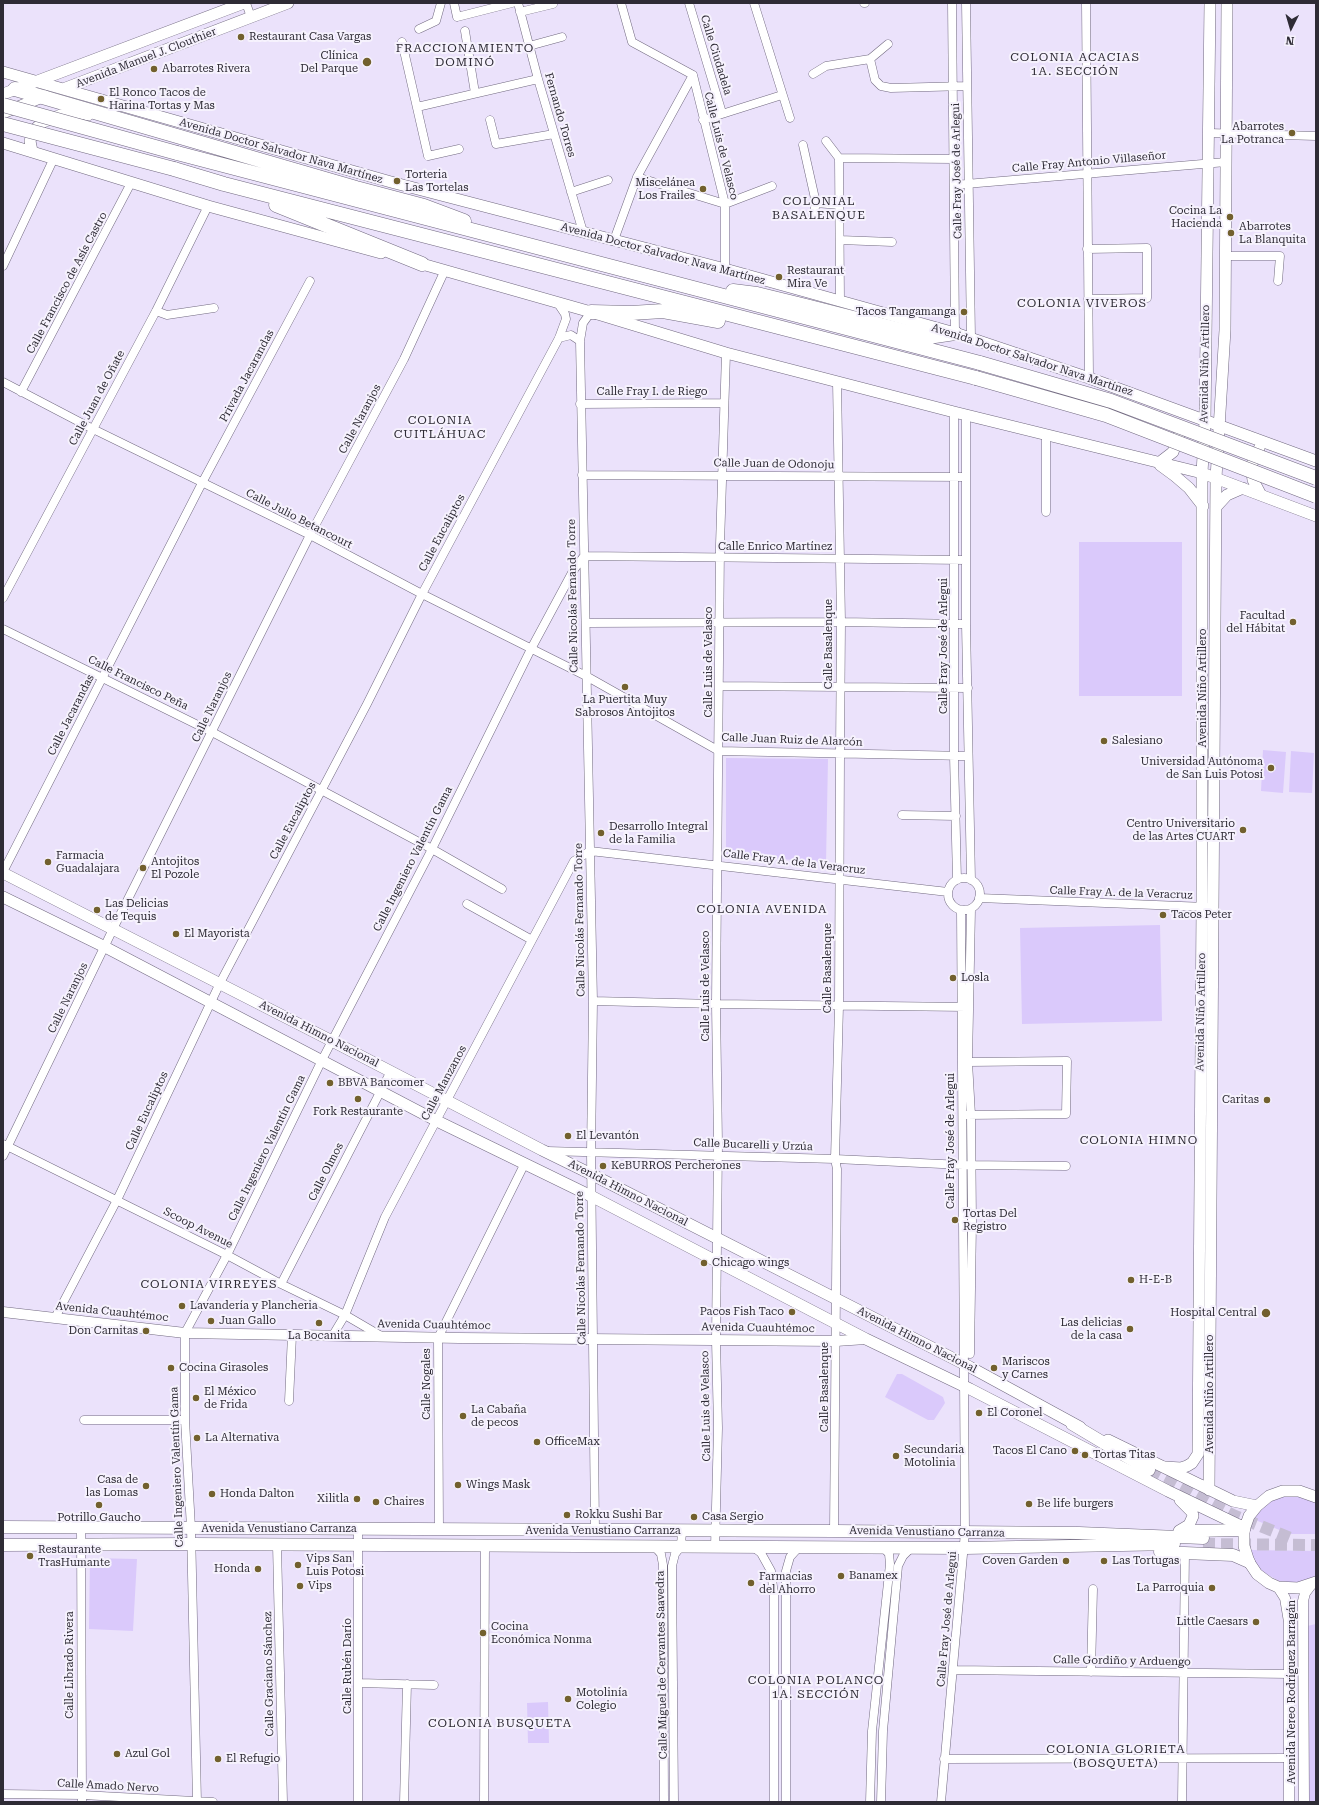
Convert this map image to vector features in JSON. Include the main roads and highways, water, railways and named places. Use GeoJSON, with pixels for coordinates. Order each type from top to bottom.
{"type":"FeatureCollection","features":[{"type":"Feature","properties":{"kind":"highway"},"geometry":{"type":"LineString","coordinates":[[9,92],[42,97],[275,165],[424,206],[540,249]]}},
{"type":"Feature","properties":{"kind":"highway","name":"Avenida Doctor Salvador Nava Martínez"},"geometry":{"type":"LineString","coordinates":[[3,105],[177,153],[540,249],[980,363],[1112,401],[1316,478]]}},
{"type":"Feature","properties":{"kind":"highway"},"geometry":{"type":"LineString","coordinates":[[3,124],[174,169],[224,184],[976,378],[1106,415],[1316,496]]}},
{"type":"Feature","properties":{"kind":"highway"},"geometry":{"type":"LineString","coordinates":[[224,184],[422,264]]}},
{"type":"Feature","properties":{"kind":"highway"},"geometry":{"type":"LineString","coordinates":[[680,285],[757,294],[928,337],[955,333]]}},
{"type":"Feature","properties":{"kind":"highway"},"geometry":{"type":"LineString","coordinates":[[591,312],[631,313],[663,311],[733,324],[786,330]]}},
{"type":"Feature","properties":{"kind":"main road","name":"Avenida Manuel J. Clouthier"},"geometry":{"type":"LineString","coordinates":[[9,92],[245,3]]}},
{"type":"Feature","properties":{"kind":"main road","name":"Avenida Manuel J. Clouthier"},"geometry":{"type":"LineString","coordinates":[[3,113],[288,3]]}},
{"type":"Feature","properties":{"kind":"main road","name":"Avenida Niño Artillero"},"geometry":{"type":"LineString","coordinates":[[1208,907],[1202,722],[1202,473],[1205,421],[1210,3]]}},
{"type":"Feature","properties":{"kind":"main road","name":"Avenida Niño Artillero"},"geometry":{"type":"LineString","coordinates":[[1165,1467],[1182,1468],[1192,1463],[1198,1454],[1205,1244],[1208,907],[1214,722],[1216,478],[1225,330],[1226,3]]}},
{"type":"Feature","properties":{"kind":"main road","name":"Avenida Doctor Salvador Nava Martínez"},"geometry":{"type":"LineString","coordinates":[[3,72],[391,182],[725,269],[955,333],[1089,378],[1316,461]]}},
{"type":"Feature","properties":{"kind":"main road"},"geometry":{"type":"LineString","coordinates":[[32,151],[30,141],[34,130],[43,122],[61,115],[79,113],[115,119]]}},
{"type":"Feature","properties":{"kind":"main road"},"geometry":{"type":"LineString","coordinates":[[3,143],[208,206],[445,270],[726,352],[954,412],[1202,473],[1316,516]]}},
{"type":"Feature","properties":{"kind":"main road"},"geometry":{"type":"LineString","coordinates":[[257,145],[275,165]]}},
{"type":"Feature","properties":{"kind":"main road"},"geometry":{"type":"LineString","coordinates":[[356,188],[391,182]]}},
{"type":"Feature","properties":{"kind":"main road"},"geometry":{"type":"LineString","coordinates":[[1157,462],[1173,452],[1179,435],[1179,418],[1172,408]]}},
{"type":"Feature","properties":{"kind":"main road"},"geometry":{"type":"LineString","coordinates":[[1261,495],[1253,480],[1251,466],[1256,452],[1264,442]]}},
{"type":"Feature","properties":{"kind":"main road"},"geometry":{"type":"LineString","coordinates":[[1157,462],[1189,488],[1203,506]]}},
{"type":"Feature","properties":{"kind":"main road"},"geometry":{"type":"LineString","coordinates":[[1216,507],[1227,495],[1243,488]]}},
{"type":"Feature","properties":{"kind":"main road"},"geometry":{"type":"LineString","coordinates":[[1202,722],[1214,722]]}},
{"type":"Feature","properties":{"kind":"main road","name":"Avenida Himno Nacional"},"geometry":{"type":"LineString","coordinates":[[3,873],[220,983],[542,1150],[968,1366],[1072,1424],[1165,1467],[1233,1501],[1257,1506]]}},
{"type":"Feature","properties":{"kind":"main road","name":"Avenida Himno Nacional"},"geometry":{"type":"LineString","coordinates":[[3,897],[105,946],[210,1003],[437,1121],[591,1196],[866,1338],[967,1387],[1244,1529]]}},
{"type":"Feature","properties":{"kind":"main road","name":"Avenida Niño Artillero"},"geometry":{"type":"LineString","coordinates":[[1205,1244],[1209,1490]]}},
{"type":"Feature","properties":{"kind":"main road"},"geometry":{"type":"LineString","coordinates":[[1072,1424],[1148,1470]]}},
{"type":"Feature","properties":{"kind":"main road"},"geometry":{"type":"LineString","coordinates":[[1168,1491],[1192,1512],[1193,1516],[1189,1525],[1179,1531]]}},
{"type":"Feature","properties":{"kind":"main road"},"geometry":{"type":"LineString","coordinates":[[1314,1584],[1298,1588],[1278,1587],[1257,1574],[1248,1562],[1244,1546],[1244,1529],[1249,1516],[1257,1506],[1269,1496],[1284,1491],[1299,1491],[1315,1494]]}},
{"type":"Feature","properties":{"kind":"main road","name":"Avenida Venustiano Carranza"},"geometry":{"type":"LineString","coordinates":[[3,1527],[1079,1533],[1203,1541],[1075,1547],[965,1548],[191,1544],[3,1545]]}},
{"type":"Feature","properties":{"kind":"main road"},"geometry":{"type":"LineString","coordinates":[[1079,1533],[1113,1530],[1179,1531],[1244,1529]]}},
{"type":"Feature","properties":{"kind":"main road"},"geometry":{"type":"LineString","coordinates":[[1075,1547],[1112,1552],[1185,1552],[1233,1555],[1248,1562]]}},
{"type":"Feature","properties":{"kind":"tunnel"},"geometry":{"type":"LineString","coordinates":[[1149,1470],[1233,1515],[1293,1539]]}},
{"type":"Feature","properties":{"kind":"tunnel"},"geometry":{"type":"LineString","coordinates":[[1203,1544],[1316,1545]]}},
{"type":"Feature","properties":{"kind":"place","name":"Restaurant Casa Vargas"},"geometry":{"type":"Point","coordinates":[241,37]}},
{"type":"Feature","properties":{"kind":"place","name":"Clínica Del Parque"},"geometry":{"type":"Point","coordinates":[367,62]}},
{"type":"Feature","properties":{"kind":"place","name":"Abarrotes Rivera"},"geometry":{"type":"Point","coordinates":[154,69]}},
{"type":"Feature","properties":{"kind":"place","name":"El Ronco Tacos de Harina Tortas y Mas"},"geometry":{"type":"Point","coordinates":[101,99]}},
{"type":"Feature","properties":{"kind":"place","name":"Abarrotes La Potranca"},"geometry":{"type":"Point","coordinates":[1292,133]}},
{"type":"Feature","properties":{"kind":"place","name":"Torteria Las Tortelas"},"geometry":{"type":"Point","coordinates":[397,181]}},
{"type":"Feature","properties":{"kind":"place","name":"Miscelánea Los Frailes"},"geometry":{"type":"Point","coordinates":[703,189]}},
{"type":"Feature","properties":{"kind":"place","name":"Cocina La Hacienda"},"geometry":{"type":"Point","coordinates":[1230,217]}},
{"type":"Feature","properties":{"kind":"place","name":"Abarrotes La Blanquita"},"geometry":{"type":"Point","coordinates":[1231,233]}},
{"type":"Feature","properties":{"kind":"place","name":"Restaurant Mira Ve"},"geometry":{"type":"Point","coordinates":[779,277]}},
{"type":"Feature","properties":{"kind":"place","name":"Tacos Tangamanga"},"geometry":{"type":"Point","coordinates":[964,312]}},
{"type":"Feature","properties":{"kind":"place","name":"Facultad del Hábitat"},"geometry":{"type":"Point","coordinates":[1293,622]}},
{"type":"Feature","properties":{"kind":"place","name":"La Puertita Muy Sabrosos Antojitos"},"geometry":{"type":"Point","coordinates":[625,687]}},
{"type":"Feature","properties":{"kind":"place","name":"Salesiano"},"geometry":{"type":"Point","coordinates":[1104,741]}},
{"type":"Feature","properties":{"kind":"place","name":"Universidad Autónoma de San Luis Potosí"},"geometry":{"type":"Point","coordinates":[1271,768]}},
{"type":"Feature","properties":{"kind":"place","name":"Centro Universitario de las Artes CUART"},"geometry":{"type":"Point","coordinates":[1243,830]}},
{"type":"Feature","properties":{"kind":"place","name":"Desarrollo Integral de la Familia"},"geometry":{"type":"Point","coordinates":[601,833]}},
{"type":"Feature","properties":{"kind":"place","name":"Farmacia Guadalajara"},"geometry":{"type":"Point","coordinates":[48,862]}},
{"type":"Feature","properties":{"kind":"place","name":"Antojitos El Pozole"},"geometry":{"type":"Point","coordinates":[143,868]}},
{"type":"Feature","properties":{"kind":"place","name":"Las Delicias de Tequis"},"geometry":{"type":"Point","coordinates":[97,910]}},
{"type":"Feature","properties":{"kind":"place","name":"Tacos Peter"},"geometry":{"type":"Point","coordinates":[1163,915]}},
{"type":"Feature","properties":{"kind":"place","name":"El Mayorista"},"geometry":{"type":"Point","coordinates":[176,934]}},
{"type":"Feature","properties":{"kind":"place","name":"Losla"},"geometry":{"type":"Point","coordinates":[953,978]}},
{"type":"Feature","properties":{"kind":"place","name":"BBVA Bancomer"},"geometry":{"type":"Point","coordinates":[330,1083]}},
{"type":"Feature","properties":{"kind":"place","name":"Fork Restaurante"},"geometry":{"type":"Point","coordinates":[358,1099]}},
{"type":"Feature","properties":{"kind":"place","name":"Caritas"},"geometry":{"type":"Point","coordinates":[1267,1100]}},
{"type":"Feature","properties":{"kind":"place","name":"El Levantón"},"geometry":{"type":"Point","coordinates":[568,1136]}},
{"type":"Feature","properties":{"kind":"place","name":"KeBURROS Percherones"},"geometry":{"type":"Point","coordinates":[603,1166]}},
{"type":"Feature","properties":{"kind":"place","name":"Tortas Del Registro"},"geometry":{"type":"Point","coordinates":[955,1220]}},
{"type":"Feature","properties":{"kind":"place","name":"Chicago wings"},"geometry":{"type":"Point","coordinates":[704,1263]}},
{"type":"Feature","properties":{"kind":"place","name":"H-E-B"},"geometry":{"type":"Point","coordinates":[1131,1280]}},
{"type":"Feature","properties":{"kind":"place","name":"Lavandería y Plancheria"},"geometry":{"type":"Point","coordinates":[182,1306]}},
{"type":"Feature","properties":{"kind":"place","name":"Pacos Fish Taco"},"geometry":{"type":"Point","coordinates":[792,1312]}},
{"type":"Feature","properties":{"kind":"place","name":"Hospital Central"},"geometry":{"type":"Point","coordinates":[1266,1313]}},
{"type":"Feature","properties":{"kind":"place","name":"Juan Gallo"},"geometry":{"type":"Point","coordinates":[211,1321]}},
{"type":"Feature","properties":{"kind":"place","name":"La Bocanita"},"geometry":{"type":"Point","coordinates":[319,1323]}},
{"type":"Feature","properties":{"kind":"place","name":"Las delicias de la casa"},"geometry":{"type":"Point","coordinates":[1130,1329]}},
{"type":"Feature","properties":{"kind":"place","name":"Don Carnitas"},"geometry":{"type":"Point","coordinates":[146,1331]}},
{"type":"Feature","properties":{"kind":"place","name":"Cocina Girasoles"},"geometry":{"type":"Point","coordinates":[171,1368]}},
{"type":"Feature","properties":{"kind":"place","name":"Mariscos y Carnes"},"geometry":{"type":"Point","coordinates":[994,1368]}},
{"type":"Feature","properties":{"kind":"place","name":"El México de Frida"},"geometry":{"type":"Point","coordinates":[196,1398]}},
{"type":"Feature","properties":{"kind":"place","name":"El Coronel"},"geometry":{"type":"Point","coordinates":[979,1413]}},
{"type":"Feature","properties":{"kind":"place","name":"La Cabaña de pecos"},"geometry":{"type":"Point","coordinates":[463,1416]}},
{"type":"Feature","properties":{"kind":"place","name":"La Alternativa"},"geometry":{"type":"Point","coordinates":[197,1438]}},
{"type":"Feature","properties":{"kind":"place","name":"OfficeMax"},"geometry":{"type":"Point","coordinates":[537,1442]}},
{"type":"Feature","properties":{"kind":"place","name":"Tacos El Cano"},"geometry":{"type":"Point","coordinates":[1075,1451]}},
{"type":"Feature","properties":{"kind":"place","name":"Tortas Titas"},"geometry":{"type":"Point","coordinates":[1085,1455]}},
{"type":"Feature","properties":{"kind":"place","name":"Secundaria Motolinia"},"geometry":{"type":"Point","coordinates":[896,1456]}},
{"type":"Feature","properties":{"kind":"place","name":"Wings Mask"},"geometry":{"type":"Point","coordinates":[458,1485]}},
{"type":"Feature","properties":{"kind":"place","name":"Casa de las Lomas"},"geometry":{"type":"Point","coordinates":[146,1486]}},
{"type":"Feature","properties":{"kind":"place","name":"Honda Dalton"},"geometry":{"type":"Point","coordinates":[212,1494]}},
{"type":"Feature","properties":{"kind":"place","name":"Xilitla"},"geometry":{"type":"Point","coordinates":[357,1499]}},
{"type":"Feature","properties":{"kind":"place","name":"Chaires"},"geometry":{"type":"Point","coordinates":[376,1502]}},
{"type":"Feature","properties":{"kind":"place","name":"Be life burgers"},"geometry":{"type":"Point","coordinates":[1029,1504]}},
{"type":"Feature","properties":{"kind":"place","name":"Potrillo Gaucho"},"geometry":{"type":"Point","coordinates":[99,1505]}},
{"type":"Feature","properties":{"kind":"place","name":"Rokku Sushi Bar"},"geometry":{"type":"Point","coordinates":[567,1515]}},
{"type":"Feature","properties":{"kind":"place","name":"Casa Sergio"},"geometry":{"type":"Point","coordinates":[694,1517]}},
{"type":"Feature","properties":{"kind":"place","name":"Restaurante TrasHumante"},"geometry":{"type":"Point","coordinates":[30,1556]}},
{"type":"Feature","properties":{"kind":"place","name":"Coven Garden"},"geometry":{"type":"Point","coordinates":[1066,1561]}},
{"type":"Feature","properties":{"kind":"place","name":"Las Tortugas"},"geometry":{"type":"Point","coordinates":[1104,1561]}},
{"type":"Feature","properties":{"kind":"place","name":"Vips San Luis Potosi"},"geometry":{"type":"Point","coordinates":[298,1565]}},
{"type":"Feature","properties":{"kind":"place","name":"Honda"},"geometry":{"type":"Point","coordinates":[258,1569]}},
{"type":"Feature","properties":{"kind":"place","name":"Banamex"},"geometry":{"type":"Point","coordinates":[841,1576]}},
{"type":"Feature","properties":{"kind":"place","name":"Farmacias del Ahorro"},"geometry":{"type":"Point","coordinates":[751,1583]}},
{"type":"Feature","properties":{"kind":"place","name":"Vips"},"geometry":{"type":"Point","coordinates":[300,1586]}},
{"type":"Feature","properties":{"kind":"place","name":"La Parroquia"},"geometry":{"type":"Point","coordinates":[1212,1588]}},
{"type":"Feature","properties":{"kind":"place","name":"Little Caesars"},"geometry":{"type":"Point","coordinates":[1256,1622]}},
{"type":"Feature","properties":{"kind":"place","name":"Cocina Económica Nonma"},"geometry":{"type":"Point","coordinates":[483,1633]}},
{"type":"Feature","properties":{"kind":"place","name":"Motolinía Colegio"},"geometry":{"type":"Point","coordinates":[568,1699]}},
{"type":"Feature","properties":{"kind":"place","name":"Azul Gol"},"geometry":{"type":"Point","coordinates":[117,1754]}},
{"type":"Feature","properties":{"kind":"place","name":"El Refugio"},"geometry":{"type":"Point","coordinates":[218,1759]}},
{"type":"Feature","properties":{"kind":"district","name":"FRACCIONAMIENTO DOMINÓ"},"geometry":{"type":"Point","coordinates":[465,55]}},
{"type":"Feature","properties":{"kind":"district","name":"COLONIA ACACIAS 1A. SECCIÓN"},"geometry":{"type":"Point","coordinates":[1075,64]}},
{"type":"Feature","properties":{"kind":"district","name":"COLONIAL BASALENQUE"},"geometry":{"type":"Point","coordinates":[819,208]}},
{"type":"Feature","properties":{"kind":"district","name":"COLONIA VIVEROS"},"geometry":{"type":"Point","coordinates":[1082,303]}},
{"type":"Feature","properties":{"kind":"district","name":"COLONIA CUITLÁHUAC"},"geometry":{"type":"Point","coordinates":[440,427]}},
{"type":"Feature","properties":{"kind":"district","name":"COLONIA AVENIDA"},"geometry":{"type":"Point","coordinates":[762,909]}},
{"type":"Feature","properties":{"kind":"district","name":"COLONIA HIMNO"},"geometry":{"type":"Point","coordinates":[1139,1140]}},
{"type":"Feature","properties":{"kind":"district","name":"COLONIA VIRREYES"},"geometry":{"type":"Point","coordinates":[209,1284]}},
{"type":"Feature","properties":{"kind":"district","name":"COLONIA POLANCO 1A. SECCIÓN"},"geometry":{"type":"Point","coordinates":[816,1687]}},
{"type":"Feature","properties":{"kind":"district","name":"COLONIA BUSQUETA"},"geometry":{"type":"Point","coordinates":[500,1723]}},
{"type":"Feature","properties":{"kind":"district","name":"COLONIA GLORIETA (BOSQUETA)"},"geometry":{"type":"Point","coordinates":[1116,1756]}}]}
